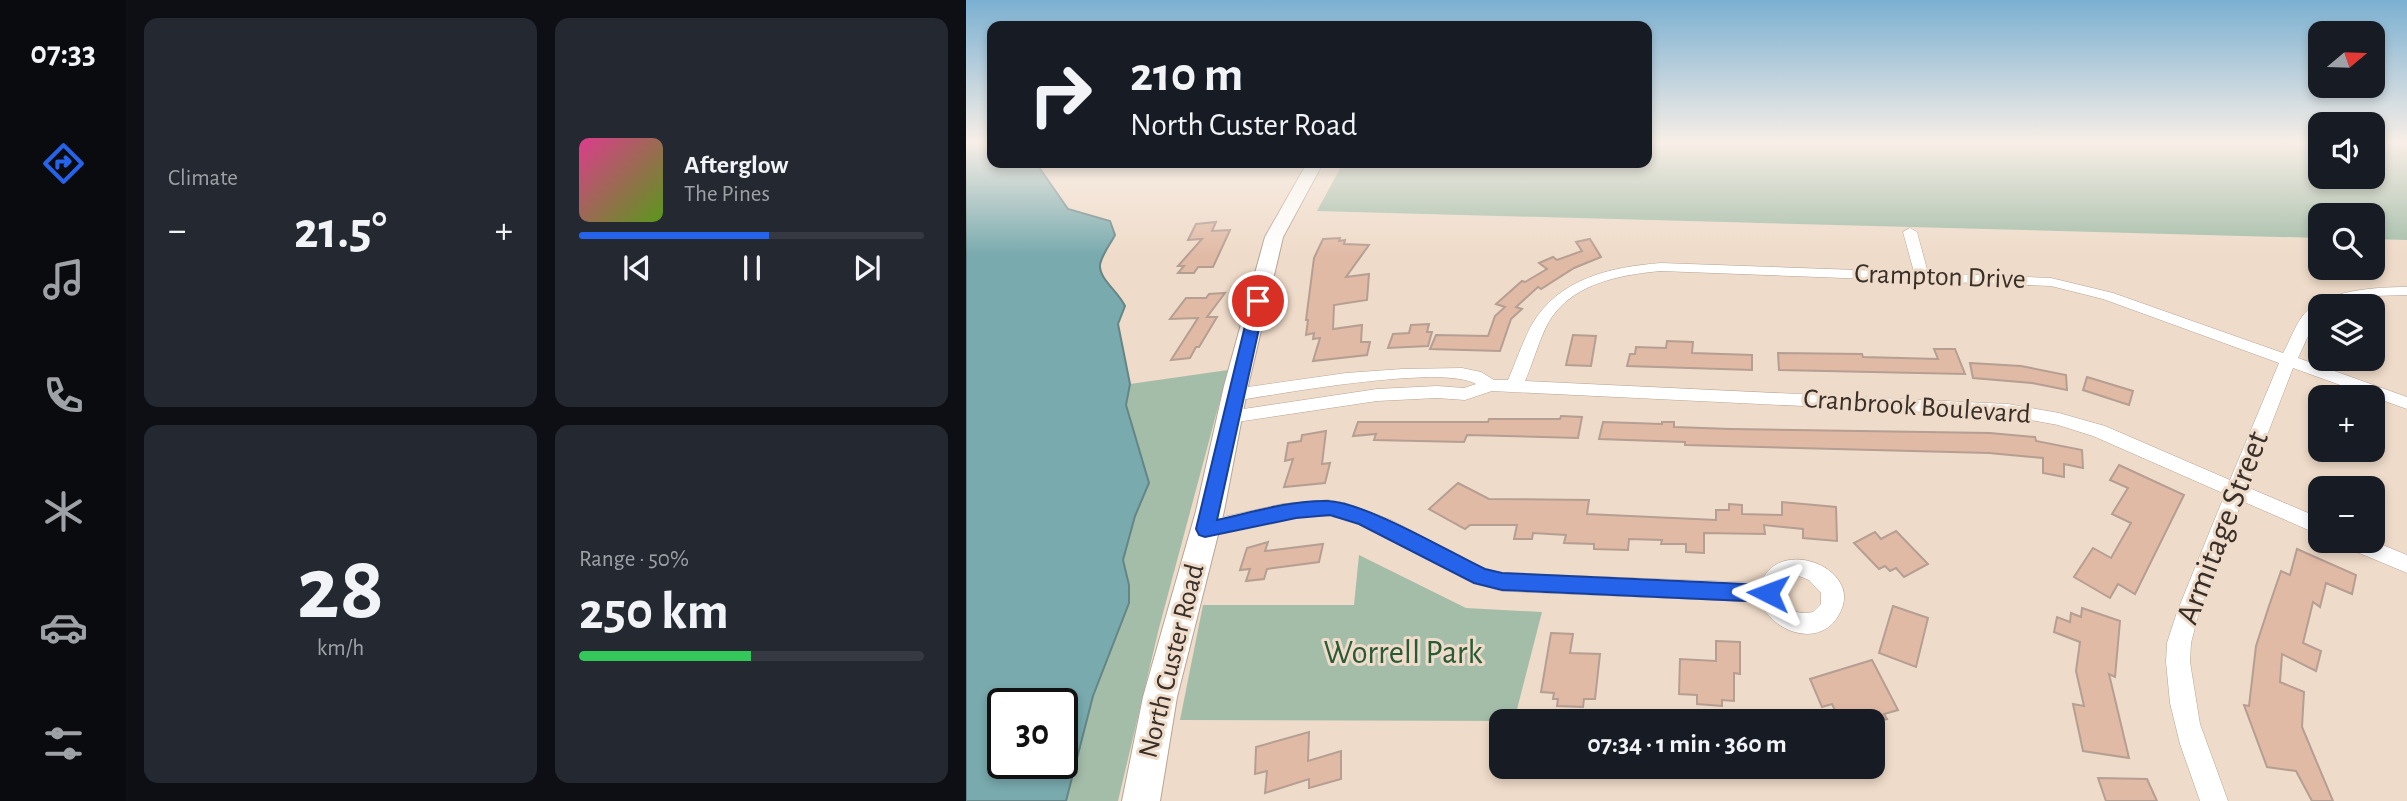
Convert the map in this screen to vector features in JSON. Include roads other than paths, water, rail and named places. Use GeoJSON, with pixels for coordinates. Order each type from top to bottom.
{"type":"FeatureCollection","features":[{"type":"Feature","properties":{"kind":"street","name":"North Custer Road"},"geometry":{"type":"LineString","coordinates":[[1141,801],[1160,697],[1205,529],[1274,237],[1305,180]]}},
{"type":"Feature","properties":{"kind":"street"},"geometry":{"type":"LineString","coordinates":[[1910,232],[1922,276]]}},
{"type":"Feature","properties":{"kind":"street","name":"Crampton Drive"},"geometry":{"type":"LineString","coordinates":[[1514,386],[1539,325],[1550,308],[1576,289],[1618,271],[1661,267],[1922,276],[2051,282],[2074,286],[2407,403]]}},
{"type":"Feature","properties":{"kind":"street","name":"Armitage Street"},"geometry":{"type":"LineString","coordinates":[[2364,294],[2407,291]]}},
{"type":"Feature","properties":{"kind":"street","name":"Armitage Street"},"geometry":{"type":"LineString","coordinates":[[2214,801],[2191,737],[2183,695],[2179,645],[2188,612],[2287,361],[2308,319]]}},
{"type":"Feature","properties":{"kind":"street","name":"Cranbrook Boulevard"},"geometry":{"type":"LineString","coordinates":[[1232,406],[1377,395],[1437,392],[1465,394],[1491,385],[1945,406],[2034,414],[2099,431],[2308,522]]}},
{"type":"Feature","properties":{"kind":"street"},"geometry":{"type":"LineString","coordinates":[[1205,529],[1296,510],[1330,508],[1364,518],[1481,577],[1502,582],[1768,593]]}},
{"type":"Feature","properties":{"kind":"street"},"geometry":{"type":"LineString","coordinates":[[2381,553],[2407,564]]}},
{"type":"Feature","properties":{"kind":"water"},"geometry":{"type":"Polygon","coordinates":[[[966,180],[1048,180],[1068,209],[1110,221],[1115,235],[1102,258],[1100,270],[1125,306],[1118,324],[1130,384],[1126,405],[1149,483],[1135,516],[1123,560],[1129,585],[1129,603],[1093,696],[1078,754],[1078,688],[987,688],[987,779],[1072,779],[1066,801],[966,801],[966,180]]]}},
{"type":"Feature","properties":{"kind":"park label","name":"Worrell Park"},"geometry":{"type":"Point","coordinates":[1403,653]}}]}
